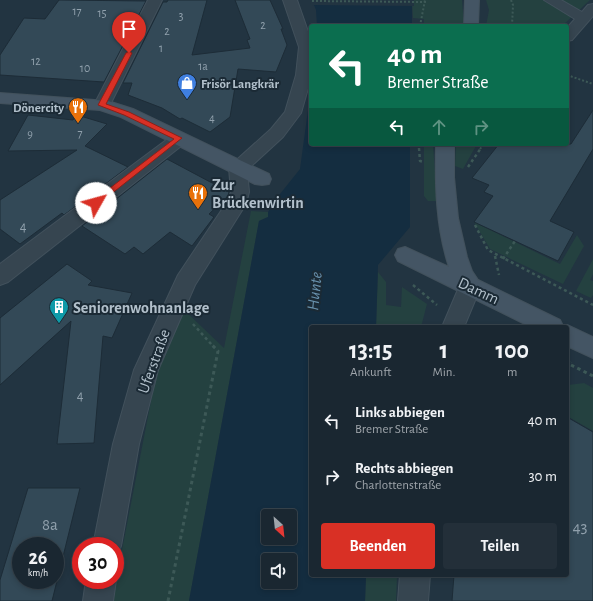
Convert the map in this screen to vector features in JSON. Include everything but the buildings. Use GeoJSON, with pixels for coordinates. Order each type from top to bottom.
{"type":"FeatureCollection","features":[{"type":"Feature","properties":{"kind":"street"},"geometry":{"type":"LineString","coordinates":[[102,105],[155,0]]}},
{"type":"Feature","properties":{"kind":"street"},"geometry":{"type":"LineString","coordinates":[[238,168],[277,133],[293,113],[304,75],[306,48],[290,0]]}},
{"type":"Feature","properties":{"kind":"street"},"geometry":{"type":"LineString","coordinates":[[471,24],[472,0]]}},
{"type":"Feature","properties":{"kind":"street"},"geometry":{"type":"LineString","coordinates":[[551,0],[574,14],[588,13]]}},
{"type":"Feature","properties":{"kind":"street"},"geometry":{"type":"LineString","coordinates":[[569,35],[588,13]]}},
{"type":"Feature","properties":{"kind":"street"},"geometry":{"type":"LineString","coordinates":[[0,98],[102,105],[127,113],[262,179]]}},
{"type":"Feature","properties":{"kind":"street"},"geometry":{"type":"LineString","coordinates":[[0,276],[179,138]]}},
{"type":"Feature","properties":{"kind":"street"},"geometry":{"type":"LineString","coordinates":[[445,146],[444,164],[446,200],[450,227],[460,270],[470,286],[454,325]]}},
{"type":"Feature","properties":{"kind":"street","name":"Uferstraße"},"geometry":{"type":"LineString","coordinates":[[109,537],[126,444],[146,370],[186,281],[236,204],[240,192],[238,168]]}},
{"type":"Feature","properties":{"kind":"street","name":"Damm"},"geometry":{"type":"LineString","coordinates":[[405,255],[548,325]]}},
{"type":"Feature","properties":{"kind":"street"},"geometry":{"type":"LineString","coordinates":[[569,336],[593,348]]}},
{"type":"Feature","properties":{"kind":"street"},"geometry":{"type":"LineString","coordinates":[[413,601],[415,577]]}},
{"type":"Feature","properties":{"kind":"street"},"geometry":{"type":"LineString","coordinates":[[98,601],[100,589]]}},
{"type":"Feature","properties":{"kind":"path"},"geometry":{"type":"LineString","coordinates":[[511,0],[513,5],[512,24]]}},
{"type":"Feature","properties":{"kind":"path"},"geometry":{"type":"LineString","coordinates":[[309,1],[425,1],[426,5],[420,17],[420,24]]}},
{"type":"Feature","properties":{"kind":"path"},"geometry":{"type":"LineString","coordinates":[[569,77],[593,84]]}},
{"type":"Feature","properties":{"kind":"path"},"geometry":{"type":"LineString","coordinates":[[419,146],[420,161]]}},
{"type":"Feature","properties":{"kind":"path"},"geometry":{"type":"LineString","coordinates":[[464,171],[483,146]]}},
{"type":"Feature","properties":{"kind":"path"},"geometry":{"type":"LineString","coordinates":[[472,219],[488,250],[593,305]]}},
{"type":"Feature","properties":{"kind":"path"},"geometry":{"type":"LineString","coordinates":[[503,259],[515,241]]}},
{"type":"Feature","properties":{"kind":"path"},"geometry":{"type":"LineString","coordinates":[[168,601],[218,351],[174,305]]}},
{"type":"Feature","properties":{"kind":"path"},"geometry":{"type":"LineString","coordinates":[[569,363],[593,376]]}},
{"type":"Feature","properties":{"kind":"green space"},"geometry":{"type":"Polygon","coordinates":[[[412,0],[462,0],[464,24],[424,24],[424,19],[413,18],[412,0]]]}},
{"type":"Feature","properties":{"kind":"green space"},"geometry":{"type":"Polygon","coordinates":[[[486,0],[590,0],[564,24],[486,24],[489,10],[486,0]]]}},
{"type":"Feature","properties":{"kind":"green space"},"geometry":{"type":"Polygon","coordinates":[[[424,146],[433,146],[437,201],[428,201],[424,196],[424,146]]]}},
{"type":"Feature","properties":{"kind":"green space"},"geometry":{"type":"Polygon","coordinates":[[[456,146],[476,146],[463,169],[455,166],[456,146]]]}},
{"type":"Feature","properties":{"kind":"green space"},"geometry":{"type":"Polygon","coordinates":[[[251,211],[268,212],[268,217],[259,221],[189,601],[112,601],[114,589],[124,589],[124,540],[160,355],[181,307],[224,348],[251,211]]]}},
{"type":"Feature","properties":{"kind":"green space"},"geometry":{"type":"Polygon","coordinates":[[[474,222],[560,264],[577,235],[584,246],[563,284],[490,249],[474,222]]]}},
{"type":"Feature","properties":{"kind":"green space"},"geometry":{"type":"Polygon","coordinates":[[[593,259],[593,274],[590,280],[593,281],[593,295],[591,298],[576,291],[593,259]]]}},
{"type":"Feature","properties":{"kind":"green space"},"geometry":{"type":"Polygon","coordinates":[[[378,272],[386,282],[386,305],[401,307],[402,287],[427,304],[422,325],[376,325],[378,272]]]}},
{"type":"Feature","properties":{"kind":"green space"},"geometry":{"type":"Polygon","coordinates":[[[584,383],[593,388],[593,431],[569,417],[569,385],[584,383]]]}},
{"type":"Feature","properties":{"kind":"green space"},"geometry":{"type":"Polygon","coordinates":[[[366,577],[397,577],[396,601],[365,601],[366,577]]]}},
{"type":"Feature","properties":{"kind":"water"},"geometry":{"type":"Polygon","coordinates":[[[312,0],[412,0],[412,24],[317,24],[316,10],[312,0]]]}},
{"type":"Feature","properties":{"kind":"water","name":"Hunte"},"geometry":{"type":"Polygon","coordinates":[[[309,103],[309,146],[410,146],[410,227],[378,265],[376,325],[309,325],[309,577],[366,577],[365,601],[189,601],[259,221],[268,217],[268,212],[276,199],[300,169],[309,103]]]}},
{"type":"Feature","properties":{"kind":"pier"},"geometry":{"type":"Polygon","coordinates":[[[310,0],[414,0],[414,6],[311,5],[310,0]]]}},
{"type":"Feature","properties":{"kind":"place","name":"Frisör Langkrär"},"geometry":{"type":"Point","coordinates":[187,100]}},
{"type":"Feature","properties":{"kind":"place","name":"Dönercity"},"geometry":{"type":"Point","coordinates":[78,124]}},
{"type":"Feature","properties":{"kind":"place","name":"Zur Brückenwirtin"},"geometry":{"type":"Point","coordinates":[198,210]}},
{"type":"Feature","properties":{"kind":"place","name":"Seniorenwohnanlage"},"geometry":{"type":"Point","coordinates":[59,324]}},
{"type":"Feature","properties":{"kind":"route"},"geometry":{"type":"LineString","coordinates":[[96,203],[179,138],[127,113],[102,105],[129,53]]}}]}
